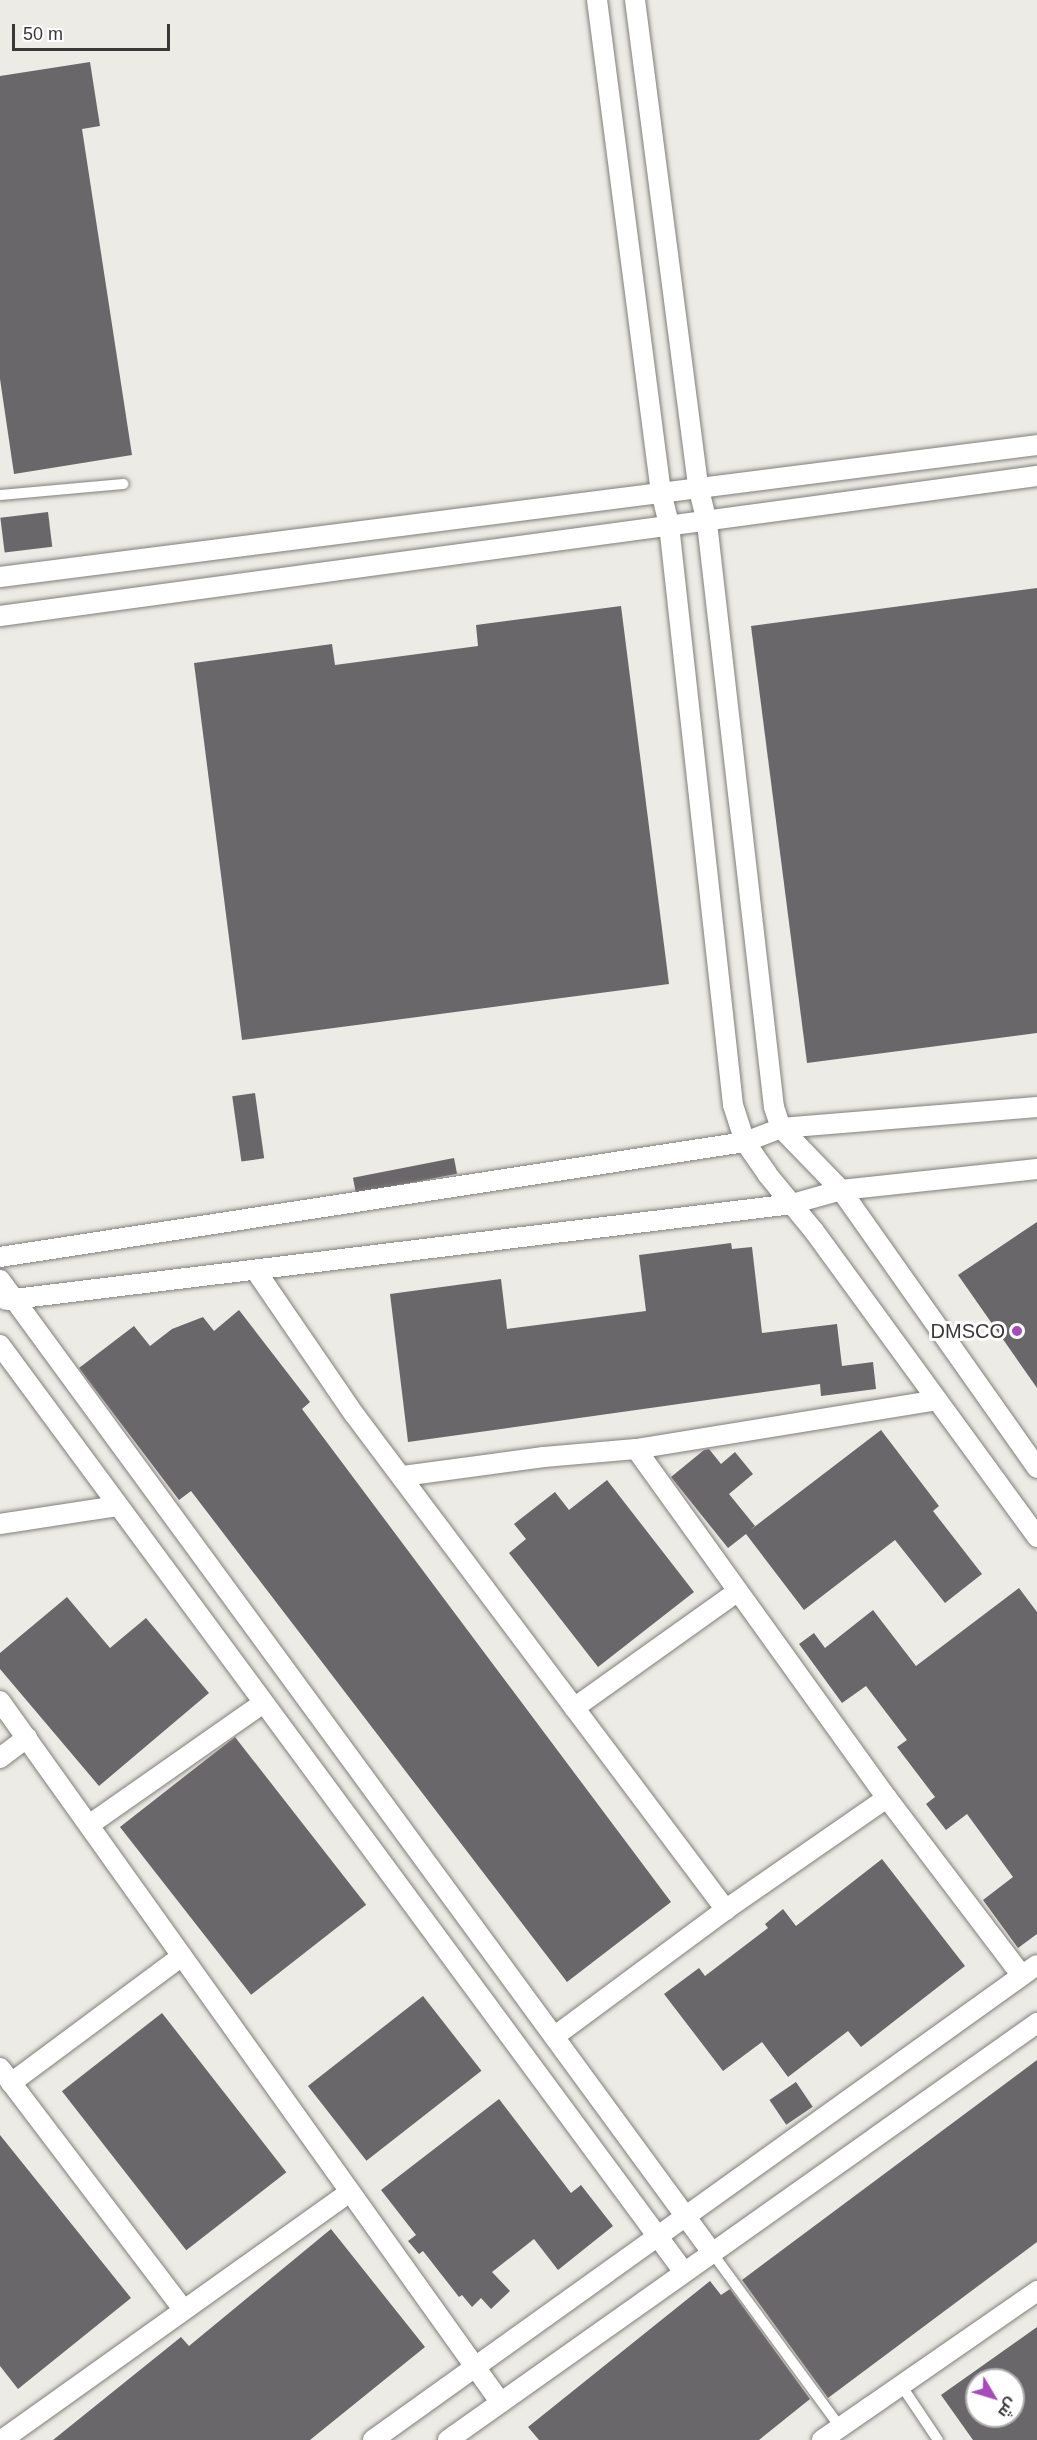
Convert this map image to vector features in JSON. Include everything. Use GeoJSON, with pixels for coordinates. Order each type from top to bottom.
{"type":"FeatureCollection","features":[{"type":"Feature","properties":{"kind":"street"},"geometry":{"type":"LineString","coordinates":[[597,0],[662,492],[669,525],[733,1105],[746,1142],[1037,1537]]}},
{"type":"Feature","properties":{"kind":"street"},"geometry":{"type":"LineString","coordinates":[[635,0],[699,490],[707,523],[774,1107],[781,1128],[841,1190],[1037,1468]]}},
{"type":"Feature","properties":{"kind":"street"},"geometry":{"type":"LineString","coordinates":[[0,577],[662,492],[699,490],[1037,445]]}},
{"type":"Feature","properties":{"kind":"street"},"geometry":{"type":"LineString","coordinates":[[0,616],[669,525],[707,523],[1037,476]]}},
{"type":"Feature","properties":{"kind":"street"},"geometry":{"type":"LineString","coordinates":[[0,1257],[746,1142],[781,1128],[1037,1107]]}},
{"type":"Feature","properties":{"kind":"street"},"geometry":{"type":"LineString","coordinates":[[7,1300],[792,1204],[841,1190],[1037,1169]]}},
{"type":"Feature","properties":{"kind":"street"},"geometry":{"type":"LineString","coordinates":[[256,1271],[354,1414],[403,1476],[726,1910]]}},
{"type":"Feature","properties":{"kind":"street"},"geometry":{"type":"LineString","coordinates":[[0,1280],[7,1300],[555,2036],[712,2254]]}},
{"type":"Feature","properties":{"kind":"street"},"geometry":{"type":"LineString","coordinates":[[0,1345],[684,2272]]}},
{"type":"Feature","properties":{"kind":"street"},"geometry":{"type":"LineString","coordinates":[[403,1476],[544,1457],[636,1449],[937,1400]]}},
{"type":"Feature","properties":{"kind":"street"},"geometry":{"type":"LineString","coordinates":[[373,2440],[1029,1970],[887,1798],[636,1449]]}},
{"type":"Feature","properties":{"kind":"street"},"geometry":{"type":"LineString","coordinates":[[0,1524],[118,1506]]}},
{"type":"Feature","properties":{"kind":"street"},"geometry":{"type":"LineString","coordinates":[[574,1708],[738,1591]]}},
{"type":"Feature","properties":{"kind":"street"},"geometry":{"type":"LineString","coordinates":[[0,1701],[501,2403]]}},
{"type":"Feature","properties":{"kind":"street"},"geometry":{"type":"LineString","coordinates":[[88,1825],[263,1703]]}},
{"type":"Feature","properties":{"kind":"street"},"geometry":{"type":"LineString","coordinates":[[0,1758],[27,1738]]}},
{"type":"Feature","properties":{"kind":"street"},"geometry":{"type":"LineString","coordinates":[[555,2036],[726,1910],[887,1798]]}},
{"type":"Feature","properties":{"kind":"street"},"geometry":{"type":"LineString","coordinates":[[182,1956],[6,2075],[184,2310]]}},
{"type":"Feature","properties":{"kind":"street"},"geometry":{"type":"LineString","coordinates":[[448,2440],[1037,2023]]}},
{"type":"Feature","properties":{"kind":"street"},"geometry":{"type":"LineString","coordinates":[[2,2440],[350,2192]]}},
{"type":"Feature","properties":{"kind":"street"},"geometry":{"type":"LineString","coordinates":[[822,2440],[1037,2291]]}},
{"type":"Feature","properties":{"kind":"lane"},"geometry":{"type":"LineString","coordinates":[[0,495],[124,484]]}},
{"type":"Feature","properties":{"kind":"lane"},"geometry":{"type":"LineString","coordinates":[[712,2254],[840,2427]]}},
{"type":"Feature","properties":{"kind":"lane"},"geometry":{"type":"LineString","coordinates":[[901,2385],[938,2440]]}},
{"type":"Feature","properties":{"kind":"building"},"geometry":{"type":"Polygon","coordinates":[[[90,62],[100,126],[82,129],[132,455],[14,474],[0,379],[0,76],[90,62]]]}},
{"type":"Feature","properties":{"kind":"building"},"geometry":{"type":"Polygon","coordinates":[[[48,512],[52,547],[5,553],[0,518],[48,512]]]}},
{"type":"Feature","properties":{"kind":"building"},"geometry":{"type":"Polygon","coordinates":[[[1037,588],[1037,1033],[807,1063],[751,626],[1037,588]]]}},
{"type":"Feature","properties":{"kind":"building"},"geometry":{"type":"Polygon","coordinates":[[[621,606],[669,984],[242,1040],[194,663],[332,644],[335,665],[478,646],[476,625],[621,606]]]}},
{"type":"Feature","properties":{"kind":"building"},"geometry":{"type":"Polygon","coordinates":[[[255,1093],[264,1158],[241,1162],[232,1096],[255,1093]]]}},
{"type":"Feature","properties":{"kind":"building"},"geometry":{"type":"Polygon","coordinates":[[[454,1158],[457,1174],[356,1193],[353,1178],[454,1158]]]}},
{"type":"Feature","properties":{"kind":"building","name":"DMSCO"},"geometry":{"type":"Polygon","coordinates":[[[1037,1222],[1037,1388],[958,1275],[1037,1222]]]}},
{"type":"Feature","properties":{"kind":"building"},"geometry":{"type":"Polygon","coordinates":[[[731,1243],[732,1249],[752,1247],[762,1333],[837,1324],[842,1366],[873,1362],[876,1389],[821,1396],[820,1384],[408,1442],[390,1294],[501,1279],[507,1329],[646,1311],[639,1255],[731,1243]]]}},
{"type":"Feature","properties":{"kind":"building"},"geometry":{"type":"Polygon","coordinates":[[[239,1310],[310,1402],[302,1409],[671,1902],[567,1982],[191,1491],[179,1500],[79,1368],[134,1326],[150,1346],[172,1329],[203,1317],[214,1331],[239,1310]]]}},
{"type":"Feature","properties":{"kind":"building"},"geometry":{"type":"Polygon","coordinates":[[[881,1430],[939,1506],[933,1511],[982,1574],[945,1603],[895,1540],[804,1610],[746,1534],[728,1548],[671,1477],[704,1450],[709,1449],[721,1464],[735,1452],[753,1474],[729,1494],[755,1526],[749,1531],[881,1430]]]}},
{"type":"Feature","properties":{"kind":"building"},"geometry":{"type":"Polygon","coordinates":[[[607,1480],[694,1592],[598,1667],[509,1553],[526,1539],[514,1524],[555,1492],[569,1510],[607,1480]]]}},
{"type":"Feature","properties":{"kind":"building"},"geometry":{"type":"Polygon","coordinates":[[[1019,1588],[1037,1612],[1037,1934],[1018,1948],[983,1900],[1013,1877],[967,1814],[946,1830],[926,1804],[935,1797],[897,1747],[907,1740],[866,1686],[842,1703],[799,1644],[814,1633],[825,1648],[873,1610],[916,1666],[1019,1588]]]}},
{"type":"Feature","properties":{"kind":"building"},"geometry":{"type":"Polygon","coordinates":[[[67,1597],[110,1648],[146,1618],[209,1693],[99,1786],[0,1669],[0,1653],[67,1597]]]}},
{"type":"Feature","properties":{"kind":"building"},"geometry":{"type":"Polygon","coordinates":[[[235,1737],[366,1905],[251,1995],[120,1827],[235,1737]]]}},
{"type":"Feature","properties":{"kind":"building"},"geometry":{"type":"Polygon","coordinates":[[[882,1859],[965,1966],[861,2047],[848,2031],[788,2077],[762,2042],[723,2071],[664,1994],[699,1968],[705,1976],[768,1928],[765,1924],[783,1909],[796,1926],[882,1859]]]}},
{"type":"Feature","properties":{"kind":"building"},"geometry":{"type":"Polygon","coordinates":[[[423,1996],[481,2071],[366,2161],[308,2086],[423,1996]]]}},
{"type":"Feature","properties":{"kind":"building"},"geometry":{"type":"Polygon","coordinates":[[[162,2013],[286,2172],[186,2250],[62,2091],[162,2013]]]}},
{"type":"Feature","properties":{"kind":"building"},"geometry":{"type":"Polygon","coordinates":[[[1037,2060],[1037,2242],[828,2398],[742,2280],[1037,2060]]]}},
{"type":"Feature","properties":{"kind":"building"},"geometry":{"type":"Polygon","coordinates":[[[796,2082],[813,2107],[786,2125],[769,2100],[796,2082]]]}},
{"type":"Feature","properties":{"kind":"building"},"geometry":{"type":"Polygon","coordinates":[[[499,2099],[571,2193],[581,2185],[613,2226],[558,2270],[534,2239],[492,2272],[510,2291],[491,2309],[481,2298],[472,2307],[462,2295],[459,2297],[423,2251],[419,2254],[408,2241],[416,2235],[381,2190],[499,2099]]]}},
{"type":"Feature","properties":{"kind":"building"},"geometry":{"type":"Polygon","coordinates":[[[0,2135],[131,2298],[18,2389],[0,2366],[0,2135]]]}},
{"type":"Feature","properties":{"kind":"building"},"geometry":{"type":"Polygon","coordinates":[[[331,2229],[425,2347],[310,2440],[53,2440],[181,2337],[189,2346],[331,2229]]]}},
{"type":"Feature","properties":{"kind":"building"},"geometry":{"type":"Polygon","coordinates":[[[710,2281],[721,2295],[730,2289],[810,2399],[759,2440],[539,2440],[528,2427],[710,2281]]]}},
{"type":"Feature","properties":{"kind":"building"},"geometry":{"type":"Polygon","coordinates":[[[1037,2327],[1037,2440],[973,2440],[941,2395],[965,2378],[965,2428],[1025,2428],[1025,2368],[979,2368],[1037,2327]]]}},
{"type":"Feature","properties":{"kind":"place","name":"DMSCO"},"geometry":{"type":"Point","coordinates":[1017,1331]}}]}
